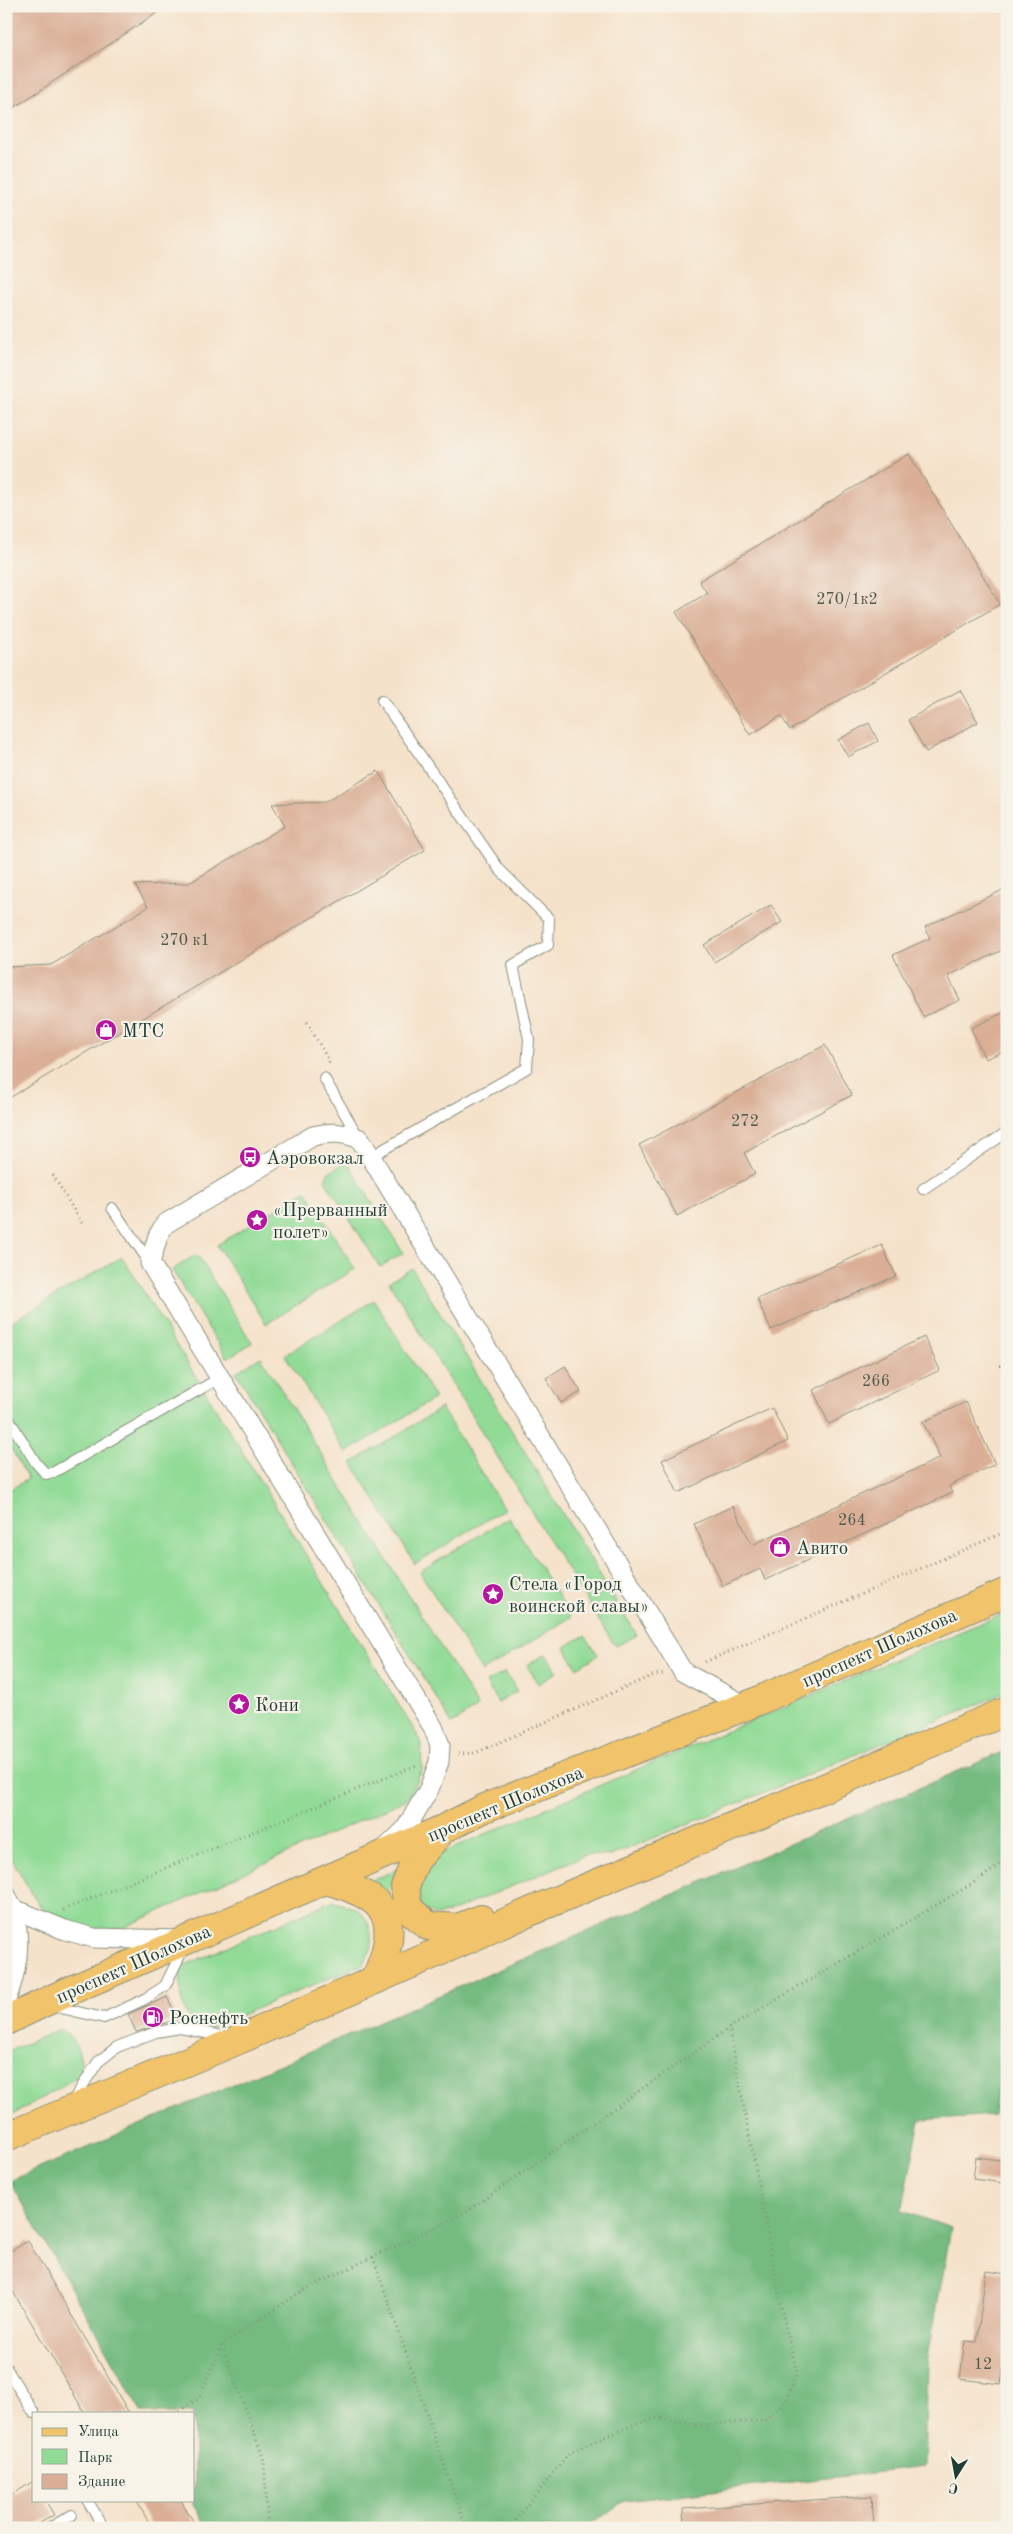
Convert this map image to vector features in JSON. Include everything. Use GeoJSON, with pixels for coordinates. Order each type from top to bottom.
{"type":"FeatureCollection","features":[{"type":"Feature","properties":{"kind":"main road","name":"проспект Шолохова"},"geometry":{"type":"LineString","coordinates":[[6,2021],[446,1828],[485,1808],[746,1706],[1007,1592]]}},
{"type":"Feature","properties":{"kind":"main road"},"geometry":{"type":"LineString","coordinates":[[6,2137],[241,2039],[543,1906],[1007,1711]]}},
{"type":"Feature","properties":{"kind":"main road"},"geometry":{"type":"LineString","coordinates":[[446,1828],[415,1861],[405,1887],[408,1908],[428,1926],[458,1928],[520,1904],[543,1906]]}},
{"type":"Feature","properties":{"kind":"main road"},"geometry":{"type":"LineString","coordinates":[[326,1880],[353,1887],[372,1898],[386,1914],[390,1933],[387,1953],[376,1978]]}},
{"type":"Feature","properties":{"kind":"street"},"geometry":{"type":"LineString","coordinates":[[374,1858],[405,1830],[429,1789],[440,1756],[440,1745],[433,1727],[150,1264],[158,1236],[165,1224],[313,1136],[329,1132],[346,1133],[360,1139],[683,1672],[746,1706]]}},
{"type":"Feature","properties":{"kind":"street"},"geometry":{"type":"LineString","coordinates":[[10,1902],[39,1920],[94,1938],[188,1940]]}},
{"type":"Feature","properties":{"kind":"street"},"geometry":{"type":"LineString","coordinates":[[6,2000],[17,1964],[18,1939],[10,1902]]}},
{"type":"Feature","properties":{"kind":"lane"},"geometry":{"type":"LineString","coordinates":[[370,1157],[527,1068],[529,1039],[513,965],[548,945],[549,919],[499,869],[382,700]]}},
{"type":"Feature","properties":{"kind":"lane"},"geometry":{"type":"LineString","coordinates":[[324,1078],[360,1139]]}},
{"type":"Feature","properties":{"kind":"lane"},"geometry":{"type":"LineString","coordinates":[[923,1189],[1007,1132]]}},
{"type":"Feature","properties":{"kind":"lane"},"geometry":{"type":"LineString","coordinates":[[112,1208],[150,1264]]}},
{"type":"Feature","properties":{"kind":"lane"},"geometry":{"type":"LineString","coordinates":[[6,1415],[36,1464],[46,1474],[54,1472],[220,1378]]}},
{"type":"Feature","properties":{"kind":"lane"},"geometry":{"type":"LineString","coordinates":[[42,2004],[104,2018],[143,2000],[165,1986],[188,1940]]}},
{"type":"Feature","properties":{"kind":"lane"},"geometry":{"type":"LineString","coordinates":[[65,2113],[98,2062],[117,2047],[156,2032],[180,2028],[241,2039]]}},
{"type":"Feature","properties":{"kind":"lane"},"geometry":{"type":"LineString","coordinates":[[6,2368],[33,2412]]}},
{"type":"Feature","properties":{"kind":"lane"},"geometry":{"type":"LineString","coordinates":[[88,2502],[104,2528]]}},
{"type":"Feature","properties":{"kind":"lane"},"geometry":{"type":"LineString","coordinates":[[50,2528],[72,2515]]}},
{"type":"Feature","properties":{"kind":"path"},"geometry":{"type":"LineString","coordinates":[[307,1022],[334,1072]]}},
{"type":"Feature","properties":{"kind":"path"},"geometry":{"type":"LineString","coordinates":[[53,1175],[83,1225]]}},
{"type":"Feature","properties":{"kind":"path"},"geometry":{"type":"LineString","coordinates":[[1000,1366],[1007,1363]]}},
{"type":"Feature","properties":{"kind":"path"},"geometry":{"type":"LineString","coordinates":[[39,1920],[440,1756],[475,1753],[654,1675],[683,1672],[1007,1531]]}},
{"type":"Feature","properties":{"kind":"path"},"geometry":{"type":"LineString","coordinates":[[177,2412],[199,2398],[222,2345],[302,2290],[466,2212],[729,2028],[980,1879],[1007,1859]]}},
{"type":"Feature","properties":{"kind":"path"},"geometry":{"type":"LineString","coordinates":[[508,2528],[569,2452],[636,2423],[658,2418],[697,2425],[764,2420],[786,2399],[797,2374],[784,2316],[729,2028]]}},
{"type":"Feature","properties":{"kind":"path"},"geometry":{"type":"LineString","coordinates":[[373,2257],[466,2528]]}},
{"type":"Feature","properties":{"kind":"path"},"geometry":{"type":"LineString","coordinates":[[222,2345],[264,2460],[268,2528]]}},
{"type":"Feature","properties":{"kind":"green space"},"geometry":{"type":"Polygon","coordinates":[[[347,1161],[403,1253],[380,1267],[325,1180],[328,1173],[347,1161]]]}},
{"type":"Feature","properties":{"kind":"green space"},"geometry":{"type":"Polygon","coordinates":[[[306,1191],[355,1269],[266,1324],[217,1245],[306,1191]]]}},
{"type":"Feature","properties":{"kind":"green space"},"geometry":{"type":"Polygon","coordinates":[[[195,1255],[199,1257],[252,1343],[227,1358],[172,1270],[195,1255]]]}},
{"type":"Feature","properties":{"kind":"green space"},"geometry":{"type":"Polygon","coordinates":[[[122,1257],[421,1741],[422,1771],[407,1799],[123,1928],[90,1932],[53,1917],[38,1904],[6,1849],[6,1492],[28,1479],[6,1439],[6,1325],[122,1257]]]}},
{"type":"Feature","properties":{"kind":"green space"},"geometry":{"type":"Polygon","coordinates":[[[412,1268],[637,1635],[616,1646],[613,1643],[389,1282],[412,1268]]]}},
{"type":"Feature","properties":{"kind":"green space"},"geometry":{"type":"Polygon","coordinates":[[[374,1300],[435,1398],[346,1453],[285,1355],[374,1300]]]}},
{"type":"Feature","properties":{"kind":"green space"},"geometry":{"type":"Polygon","coordinates":[[[261,1357],[478,1707],[452,1724],[236,1372],[261,1357]]]}},
{"type":"Feature","properties":{"kind":"green space"},"geometry":{"type":"Polygon","coordinates":[[[441,1408],[504,1509],[415,1564],[352,1463],[441,1408]]]}},
{"type":"Feature","properties":{"kind":"green space"},"geometry":{"type":"Polygon","coordinates":[[[509,1517],[571,1617],[482,1672],[420,1572],[509,1517]]]}},
{"type":"Feature","properties":{"kind":"green space"},"geometry":{"type":"Polygon","coordinates":[[[1007,1612],[1007,1692],[610,1856],[586,1855],[448,1913],[434,1915],[422,1907],[418,1892],[424,1866],[448,1850],[1007,1612]]]}},
{"type":"Feature","properties":{"kind":"green space"},"geometry":{"type":"Polygon","coordinates":[[[585,1635],[598,1655],[577,1668],[565,1647],[585,1635]]]}},
{"type":"Feature","properties":{"kind":"green space"},"geometry":{"type":"Polygon","coordinates":[[[546,1654],[557,1672],[538,1684],[527,1665],[546,1654]]]}},
{"type":"Feature","properties":{"kind":"green space"},"geometry":{"type":"Polygon","coordinates":[[[505,1672],[517,1691],[498,1703],[486,1683],[505,1672]]]}},
{"type":"Feature","properties":{"kind":"green space"},"geometry":{"type":"Polygon","coordinates":[[[1007,1750],[1007,2022],[994,2115],[920,2120],[902,2211],[951,2228],[927,2363],[924,2467],[624,2501],[586,2528],[207,2528],[193,2502],[195,2502],[195,2412],[141,2412],[10,2181],[1007,1750]]]}},
{"type":"Feature","properties":{"kind":"green space"},"geometry":{"type":"Polygon","coordinates":[[[405,1866],[390,1886],[386,1902],[364,1884],[405,1866]]]}},
{"type":"Feature","properties":{"kind":"green space"},"geometry":{"type":"Polygon","coordinates":[[[331,1901],[359,1909],[370,1926],[372,1947],[364,1964],[207,2029],[193,2022],[188,2017],[183,2003],[181,1967],[331,1901]]]}},
{"type":"Feature","properties":{"kind":"green space"},"geometry":{"type":"Polygon","coordinates":[[[61,2029],[78,2048],[82,2074],[6,2119],[6,2052],[61,2029]]]}},
{"type":"Feature","properties":{"kind":"building"},"geometry":{"type":"Polygon","coordinates":[[[6,6],[167,6],[6,113],[6,6]]]}},
{"type":"Feature","properties":{"kind":"building"},"geometry":{"type":"Polygon","coordinates":[[[909,454],[1000,604],[790,730],[781,716],[750,735],[676,612],[707,593],[699,581],[909,454]]]}},
{"type":"Feature","properties":{"kind":"building"},"geometry":{"type":"Polygon","coordinates":[[[960,690],[978,722],[926,752],[908,720],[960,690]]]}},
{"type":"Feature","properties":{"kind":"building"},"geometry":{"type":"Polygon","coordinates":[[[869,723],[878,741],[848,757],[838,740],[869,723]]]}},
{"type":"Feature","properties":{"kind":"building"},"geometry":{"type":"Polygon","coordinates":[[[378,771],[425,850],[6,1100],[6,967],[51,965],[148,907],[135,885],[189,883],[285,826],[272,804],[325,802],[378,771]]]}},
{"type":"Feature","properties":{"kind":"building"},"geometry":{"type":"Polygon","coordinates":[[[1007,888],[1007,948],[948,976],[960,1000],[923,1017],[893,955],[930,938],[925,927],[1007,888]]]}},
{"type":"Feature","properties":{"kind":"building"},"geometry":{"type":"Polygon","coordinates":[[[771,905],[782,922],[714,962],[704,945],[771,905]]]}},
{"type":"Feature","properties":{"kind":"building"},"geometry":{"type":"Polygon","coordinates":[[[1007,1011],[1007,1050],[985,1059],[971,1028],[1007,1011]]]}},
{"type":"Feature","properties":{"kind":"building"},"geometry":{"type":"Polygon","coordinates":[[[825,1045],[852,1095],[744,1153],[755,1174],[677,1216],[639,1145],[825,1045]]]}},
{"type":"Feature","properties":{"kind":"building"},"geometry":{"type":"Polygon","coordinates":[[[882,1245],[896,1276],[771,1330],[757,1299],[882,1245]]]}},
{"type":"Feature","properties":{"kind":"building"},"geometry":{"type":"Polygon","coordinates":[[[924,1337],[940,1370],[829,1424],[813,1390],[924,1337]]]}},
{"type":"Feature","properties":{"kind":"building"},"geometry":{"type":"Polygon","coordinates":[[[565,1366],[581,1392],[561,1403],[546,1378],[565,1366]]]}},
{"type":"Feature","properties":{"kind":"building"},"geometry":{"type":"Polygon","coordinates":[[[966,1402],[995,1464],[949,1486],[952,1493],[765,1580],[760,1569],[723,1586],[694,1524],[733,1506],[752,1545],[940,1458],[923,1422],[966,1402]]]}},
{"type":"Feature","properties":{"kind":"building"},"geometry":{"type":"Polygon","coordinates":[[[772,1408],[788,1441],[678,1493],[662,1460],[772,1408]]]}},
{"type":"Feature","properties":{"kind":"building"},"geometry":{"type":"Polygon","coordinates":[[[167,1997],[178,2019],[136,2032],[128,2014],[167,1997]]]}},
{"type":"Feature","properties":{"kind":"building"},"geometry":{"type":"Polygon","coordinates":[[[976,2157],[1007,2161],[1004,2183],[973,2179],[976,2157]]]}},
{"type":"Feature","properties":{"kind":"building"},"geometry":{"type":"Polygon","coordinates":[[[28,2241],[128,2412],[84,2412],[6,2280],[6,2254],[28,2241]]]}},
{"type":"Feature","properties":{"kind":"building"},"geometry":{"type":"Polygon","coordinates":[[[986,2271],[1007,2274],[1007,2341],[1001,2384],[960,2379],[965,2341],[977,2342],[986,2271]]]}},
{"type":"Feature","properties":{"kind":"building"},"geometry":{"type":"Polygon","coordinates":[[[32,2482],[32,2502],[46,2502],[54,2515],[31,2528],[6,2528],[6,2498],[32,2482]]]}},
{"type":"Feature","properties":{"kind":"building"},"geometry":{"type":"Polygon","coordinates":[[[872,2496],[874,2528],[684,2528],[683,2509],[872,2496]]]}},
{"type":"Feature","properties":{"kind":"building"},"geometry":{"type":"Polygon","coordinates":[[[137,2502],[182,2502],[197,2528],[152,2528],[137,2502]]]}},
{"type":"Feature","properties":{"kind":"place","name":"МТС"},"geometry":{"type":"Point","coordinates":[106,1030]}},
{"type":"Feature","properties":{"kind":"place","name":"Аэровокзал"},"geometry":{"type":"Point","coordinates":[250,1157]}},
{"type":"Feature","properties":{"kind":"place","name":"«Пpepвaнный пoлeт»"},"geometry":{"type":"Point","coordinates":[257,1220]}},
{"type":"Feature","properties":{"kind":"place","name":"Авито"},"geometry":{"type":"Point","coordinates":[780,1547]}},
{"type":"Feature","properties":{"kind":"place","name":"Стела «Город воинской славы»"},"geometry":{"type":"Point","coordinates":[493,1594]}},
{"type":"Feature","properties":{"kind":"place","name":"Кони"},"geometry":{"type":"Point","coordinates":[239,1704]}},
{"type":"Feature","properties":{"kind":"place","name":"Роснефть"},"geometry":{"type":"Point","coordinates":[153,2017]}}]}
